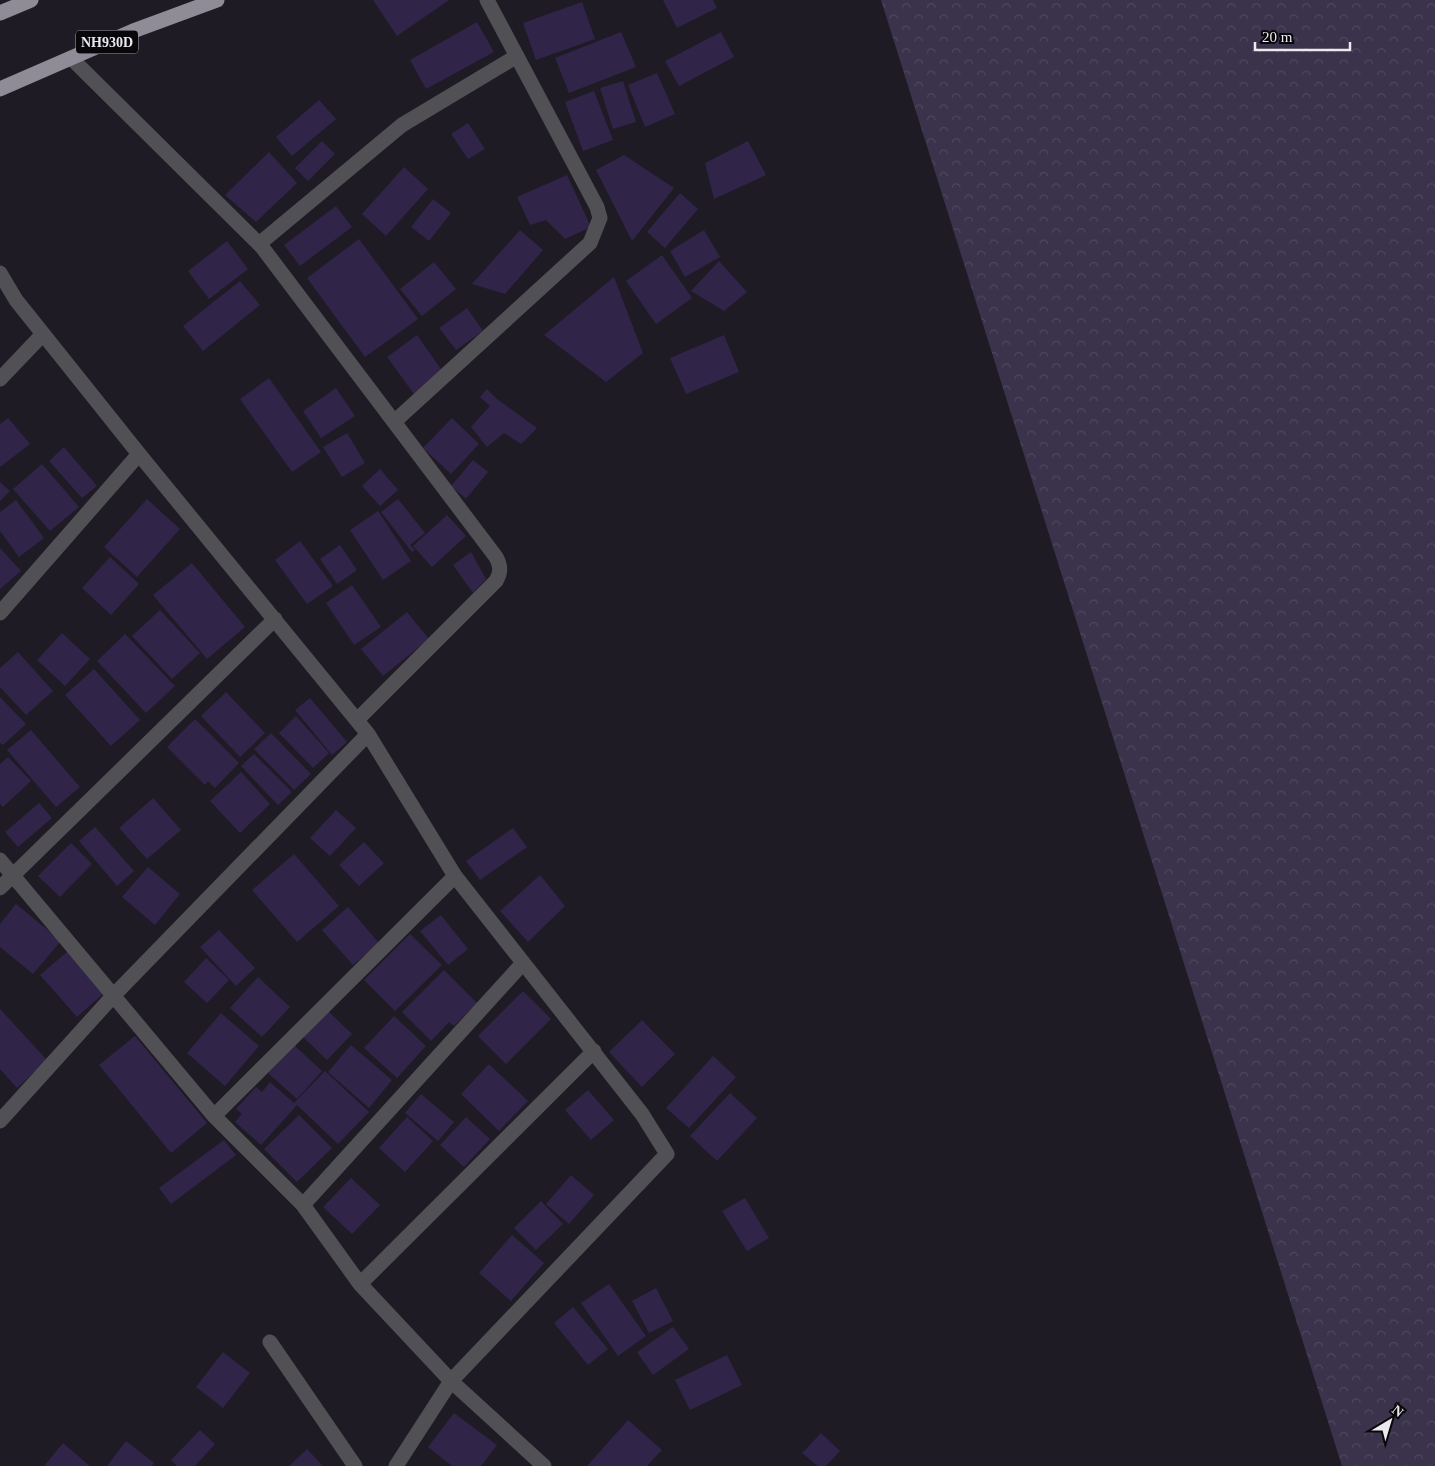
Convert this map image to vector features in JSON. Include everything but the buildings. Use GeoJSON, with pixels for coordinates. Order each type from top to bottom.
{"type":"FeatureCollection","features":[{"type":"Feature","properties":{"kind":"highway"},"geometry":{"type":"LineString","coordinates":[[0,13],[31,0]]}},
{"type":"Feature","properties":{"kind":"highway","name":"NH930D"},"geometry":{"type":"LineString","coordinates":[[0,89],[133,31],[217,0]]}},
{"type":"Feature","properties":{"kind":"street"},"geometry":{"type":"LineString","coordinates":[[394,422],[590,243],[600,218],[597,207],[487,0]]}},
{"type":"Feature","properties":{"kind":"street"},"geometry":{"type":"LineString","coordinates":[[259,244],[402,125],[517,56]]}},
{"type":"Feature","properties":{"kind":"street"},"geometry":{"type":"LineString","coordinates":[[71,58],[259,244],[496,557],[500,565],[500,573],[496,581],[357,720]]}},
{"type":"Feature","properties":{"kind":"street"},"geometry":{"type":"LineString","coordinates":[[0,273],[16,300],[43,334],[368,734],[455,876],[594,1051],[642,1114],[667,1154],[451,1381],[396,1466]]}},
{"type":"Feature","properties":{"kind":"street"},"geometry":{"type":"LineString","coordinates":[[0,379],[43,334]]}},
{"type":"Feature","properties":{"kind":"street"},"geometry":{"type":"LineString","coordinates":[[0,613],[139,454]]}},
{"type":"Feature","properties":{"kind":"street"},"geometry":{"type":"LineString","coordinates":[[0,888],[11,875],[275,619]]}},
{"type":"Feature","properties":{"kind":"street"},"geometry":{"type":"LineString","coordinates":[[0,1121],[113,996],[368,734]]}},
{"type":"Feature","properties":{"kind":"street"},"geometry":{"type":"LineString","coordinates":[[0,860],[214,1116],[303,1205],[360,1284],[451,1381],[544,1466]]}},
{"type":"Feature","properties":{"kind":"street"},"geometry":{"type":"LineString","coordinates":[[214,1116],[455,876]]}},
{"type":"Feature","properties":{"kind":"street"},"geometry":{"type":"LineString","coordinates":[[303,1205],[523,963]]}},
{"type":"Feature","properties":{"kind":"street"},"geometry":{"type":"LineString","coordinates":[[360,1284],[594,1051]]}},
{"type":"Feature","properties":{"kind":"street"},"geometry":{"type":"LineString","coordinates":[[270,1342],[355,1466]]}},
{"type":"Feature","properties":{"kind":"green space"},"geometry":{"type":"Polygon","coordinates":[[[881,0],[1435,0],[1435,1466],[1342,1466],[881,0]]]}}]}
